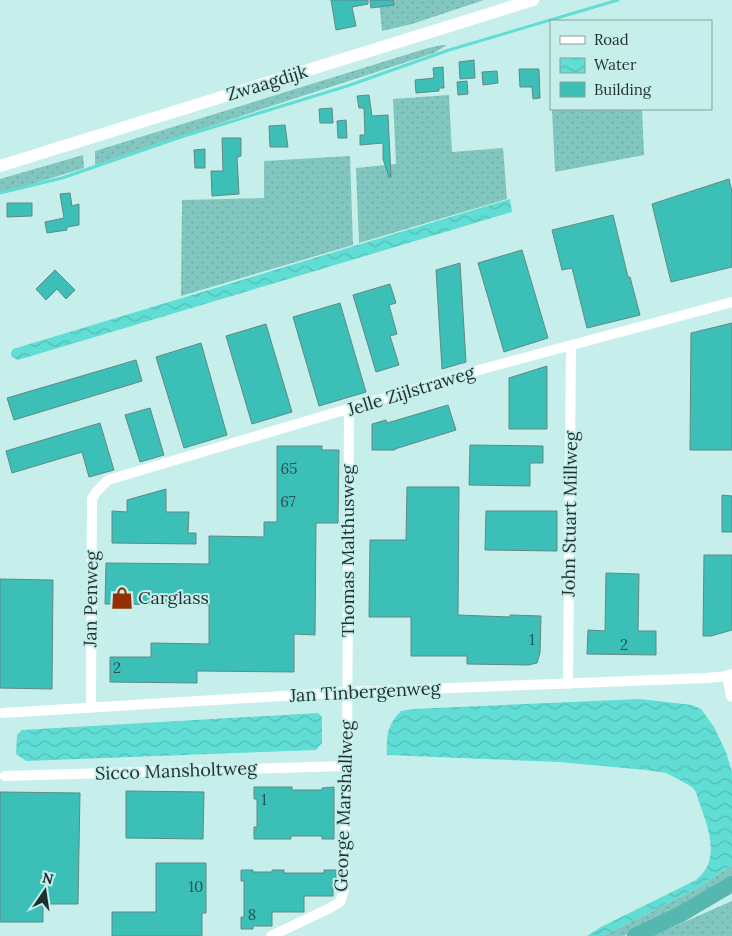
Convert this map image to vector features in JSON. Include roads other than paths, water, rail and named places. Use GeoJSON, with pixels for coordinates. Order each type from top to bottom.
{"type":"FeatureCollection","features":[{"type":"Feature","properties":{"kind":"highway"},"geometry":{"type":"LineString","coordinates":[[635,936],[681,914],[732,884]]}},
{"type":"Feature","properties":{"kind":"highway"},"geometry":{"type":"LineString","coordinates":[[681,914],[732,896]]}},
{"type":"Feature","properties":{"kind":"street","name":"Zwaagdijk"},"geometry":{"type":"LineString","coordinates":[[0,166],[533,0]]}},
{"type":"Feature","properties":{"kind":"street","name":"Jelle Zijlstraweg"},"geometry":{"type":"LineString","coordinates":[[96,492],[108,480],[486,368],[732,302]]}},
{"type":"Feature","properties":{"kind":"street","name":"John Stuart Millweg"},"geometry":{"type":"LineString","coordinates":[[568,684],[571,345]]}},
{"type":"Feature","properties":{"kind":"street","name":"Thomas Malthusweg"},"geometry":{"type":"LineString","coordinates":[[347,692],[349,409]]}},
{"type":"Feature","properties":{"kind":"street","name":"Jan Penweg"},"geometry":{"type":"LineString","coordinates":[[90,708],[92,499],[96,492]]}},
{"type":"Feature","properties":{"kind":"street","name":"Jan Tinbergenweg"},"geometry":{"type":"LineString","coordinates":[[3,713],[347,692],[707,678],[730,675],[732,696]]}},
{"type":"Feature","properties":{"kind":"street","name":"George Marshallweg"},"geometry":{"type":"LineString","coordinates":[[271,936],[340,902],[344,890],[347,692]]}},
{"type":"Feature","properties":{"kind":"street","name":"Sicco Mansholtweg"},"geometry":{"type":"LineString","coordinates":[[5,776],[347,766]]}},
{"type":"Feature","properties":{"kind":"water"},"geometry":{"type":"Polygon","coordinates":[[[510,199],[512,212],[18,360],[12,357],[13,349],[510,199]]]}},
{"type":"Feature","properties":{"kind":"water"},"geometry":{"type":"Polygon","coordinates":[[[640,699],[692,705],[701,709],[714,727],[726,752],[732,772],[732,865],[696,889],[602,936],[587,936],[601,927],[696,880],[705,871],[711,849],[710,838],[696,792],[692,787],[666,773],[646,770],[559,762],[387,755],[388,731],[401,711],[640,699]]]}},
{"type":"Feature","properties":{"kind":"water"},"geometry":{"type":"Polygon","coordinates":[[[318,713],[322,717],[322,743],[316,750],[26,761],[16,754],[17,735],[22,730],[318,713]]]}},
{"type":"Feature","properties":{"kind":"waterway"},"geometry":{"type":"LineString","coordinates":[[550,20],[618,0]]}},
{"type":"Feature","properties":{"kind":"waterway"},"geometry":{"type":"LineString","coordinates":[[0,193],[62,178],[181,137],[347,86],[449,50],[550,20]]}},
{"type":"Feature","properties":{"kind":"place","name":"Carglass"},"geometry":{"type":"Point","coordinates":[122,598]}}]}
